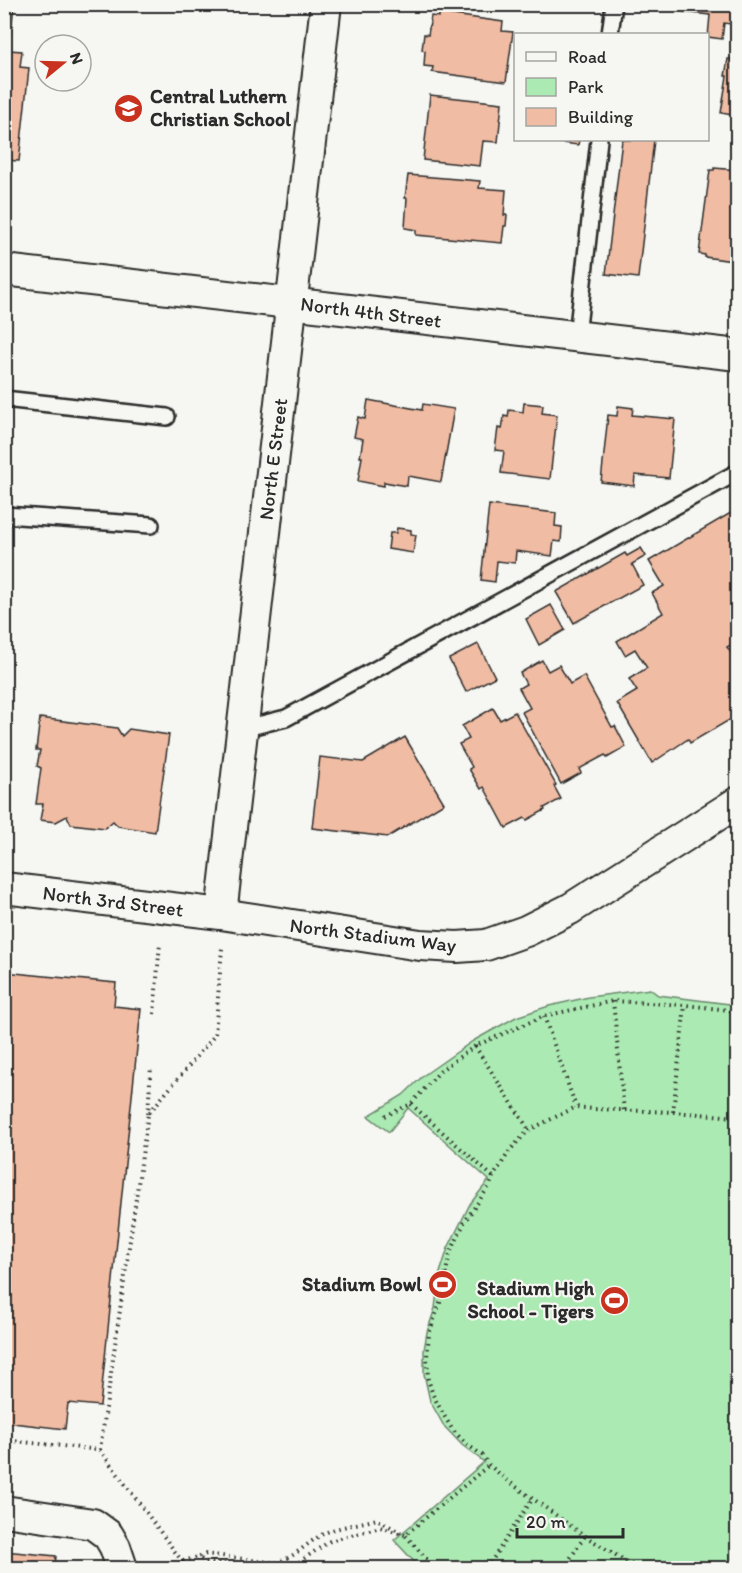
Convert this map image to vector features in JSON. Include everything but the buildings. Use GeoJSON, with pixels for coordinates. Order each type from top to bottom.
{"type":"FeatureCollection","features":[{"type":"Feature","properties":{"kind":"street","name":"North E Street"},"geometry":{"type":"LineString","coordinates":[[221,914],[326,4]]}},
{"type":"Feature","properties":{"kind":"street","name":"North 4th Street"},"geometry":{"type":"LineString","coordinates":[[4,270],[738,355]]}},
{"type":"Feature","properties":{"kind":"street","name":"North Stadium Way"},"geometry":{"type":"LineString","coordinates":[[221,914],[420,945],[457,947],[486,945],[526,931],[570,909],[738,802]]}},
{"type":"Feature","properties":{"kind":"street","name":"North 3rd Street"},"geometry":{"type":"LineString","coordinates":[[4,888],[221,914]]}},
{"type":"Feature","properties":{"kind":"street"},"geometry":{"type":"LineString","coordinates":[[4,1511],[93,1524],[108,1535],[115,1547],[122,1569]]}},
{"type":"Feature","properties":{"kind":"lane"},"geometry":{"type":"LineString","coordinates":[[610,33],[614,4]]}},
{"type":"Feature","properties":{"kind":"lane"},"geometry":{"type":"LineString","coordinates":[[577,336],[599,141]]}},
{"type":"Feature","properties":{"kind":"lane"},"geometry":{"type":"LineString","coordinates":[[4,399],[167,417]]}},
{"type":"Feature","properties":{"kind":"lane"},"geometry":{"type":"LineString","coordinates":[[242,729],[286,718],[738,472]]}},
{"type":"Feature","properties":{"kind":"lane"},"geometry":{"type":"LineString","coordinates":[[4,515],[151,525]]}},
{"type":"Feature","properties":{"kind":"path"},"geometry":{"type":"LineString","coordinates":[[154,1014],[160,943]]}},
{"type":"Feature","properties":{"kind":"path"},"geometry":{"type":"LineString","coordinates":[[148,1114],[215,1035],[222,947]]}},
{"type":"Feature","properties":{"kind":"path"},"geometry":{"type":"LineString","coordinates":[[613,1002],[624,1111]]}},
{"type":"Feature","properties":{"kind":"path"},"geometry":{"type":"LineString","coordinates":[[385,1116],[411,1104],[441,1070],[475,1046],[544,1016],[613,1002],[686,1005],[738,1011]]}},
{"type":"Feature","properties":{"kind":"path"},"geometry":{"type":"LineString","coordinates":[[673,1113],[686,1005]]}},
{"type":"Feature","properties":{"kind":"path"},"geometry":{"type":"LineString","coordinates":[[544,1016],[576,1107]]}},
{"type":"Feature","properties":{"kind":"path"},"geometry":{"type":"LineString","coordinates":[[475,1046],[529,1130]]}},
{"type":"Feature","properties":{"kind":"path"},"geometry":{"type":"LineString","coordinates":[[151,1067],[148,1114],[100,1450],[187,1569]]}},
{"type":"Feature","properties":{"kind":"path"},"geometry":{"type":"LineString","coordinates":[[411,1104],[492,1177]]}},
{"type":"Feature","properties":{"kind":"path"},"geometry":{"type":"LineString","coordinates":[[637,1569],[585,1536],[508,1481],[452,1429],[433,1395],[428,1378],[429,1334],[441,1300],[450,1254],[465,1221],[511,1149],[529,1130],[576,1107],[737,1116]]}},
{"type":"Feature","properties":{"kind":"path"},"geometry":{"type":"LineString","coordinates":[[4,1440],[100,1450]]}},
{"type":"Feature","properties":{"kind":"path"},"geometry":{"type":"LineString","coordinates":[[405,1535],[489,1465]]}},
{"type":"Feature","properties":{"kind":"path"},"geometry":{"type":"LineString","coordinates":[[487,1569],[533,1498]]}},
{"type":"Feature","properties":{"kind":"path"},"geometry":{"type":"LineString","coordinates":[[183,1561],[206,1554],[275,1563],[294,1555],[326,1533],[377,1519],[405,1535],[435,1569]]}},
{"type":"Feature","properties":{"kind":"path"},"geometry":{"type":"LineString","coordinates":[[282,1569],[299,1562],[330,1541],[380,1527],[405,1535]]}},
{"type":"Feature","properties":{"kind":"path"},"geometry":{"type":"LineString","coordinates":[[564,1569],[585,1536]]}},
{"type":"Feature","properties":{"kind":"path"},"geometry":{"type":"LineString","coordinates":[[198,1557],[205,1562],[261,1569]]}},
{"type":"Feature","properties":{"kind":"green space"},"geometry":{"type":"Polygon","coordinates":[[[650,989],[658,995],[737,1005],[737,1568],[420,1568],[394,1540],[484,1462],[462,1445],[444,1426],[430,1401],[424,1374],[424,1350],[435,1308],[439,1276],[448,1248],[470,1204],[489,1180],[408,1108],[389,1132],[368,1116],[403,1095],[424,1075],[473,1041],[516,1017],[549,1006],[589,997],[650,989]]]}},
{"type":"Feature","properties":{"kind":"place","name":"Central Luthern Christian School"},"geometry":{"type":"Point","coordinates":[129,108]}},
{"type":"Feature","properties":{"kind":"place","name":"Stadium Bowl"},"geometry":{"type":"Point","coordinates":[443,1284]}},
{"type":"Feature","properties":{"kind":"place","name":"Stadium High School - Tigers"},"geometry":{"type":"Point","coordinates":[615,1300]}}]}
